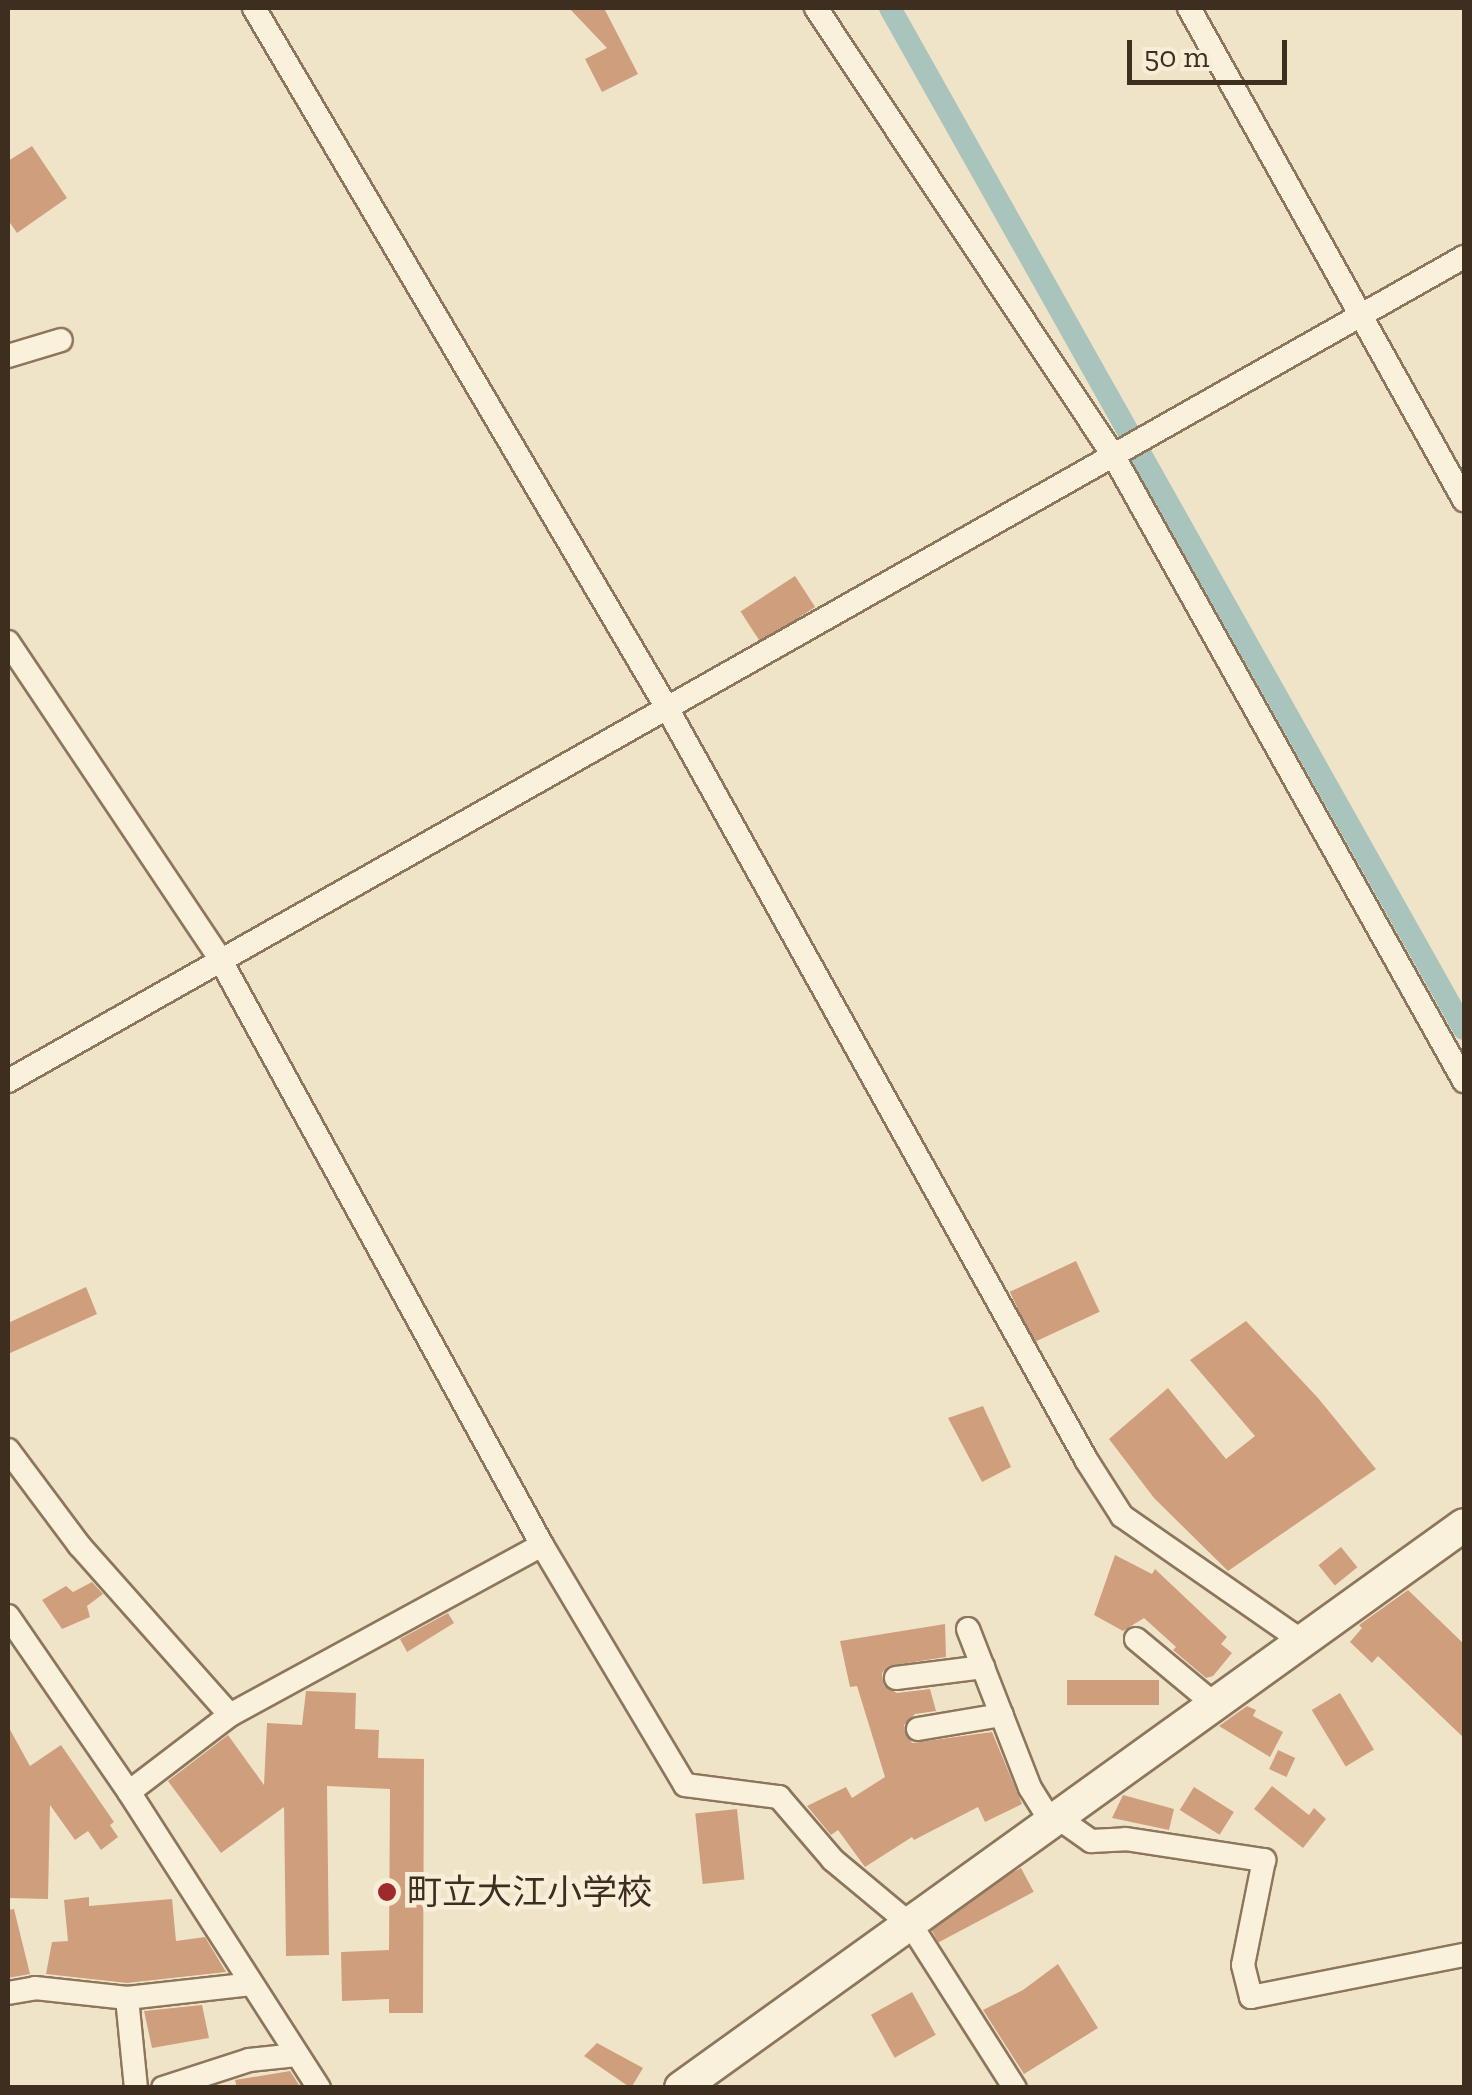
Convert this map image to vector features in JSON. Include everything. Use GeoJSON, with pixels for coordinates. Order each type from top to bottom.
{"type":"FeatureCollection","features":[{"type":"Feature","properties":{"kind":"street"},"geometry":{"type":"LineString","coordinates":[[254,8],[667,708],[1086,1461],[1122,1516],[1302,1641]]}},
{"type":"Feature","properties":{"kind":"street"},"geometry":{"type":"LineString","coordinates":[[816,8],[1112,456],[1464,1081]]}},
{"type":"Feature","properties":{"kind":"street"},"geometry":{"type":"LineString","coordinates":[[1189,8],[1464,500]]}},
{"type":"Feature","properties":{"kind":"street"},"geometry":{"type":"LineString","coordinates":[[8,1081],[1464,257]]}},
{"type":"Feature","properties":{"kind":"street"},"geometry":{"type":"LineString","coordinates":[[8,356],[61,340]]}},
{"type":"Feature","properties":{"kind":"street"},"geometry":{"type":"LineString","coordinates":[[8,642],[220,959],[542,1545],[686,1784],[780,1797],[833,1860],[911,1925],[1015,2088]]}},
{"type":"Feature","properties":{"kind":"street"},"geometry":{"type":"LineString","coordinates":[[8,1450],[80,1544],[230,1715]]}},
{"type":"Feature","properties":{"kind":"street"},"geometry":{"type":"LineString","coordinates":[[702,2083],[1054,1820],[1464,1524]]}},
{"type":"Feature","properties":{"kind":"street"},"geometry":{"type":"LineString","coordinates":[[129,1792],[230,1715],[542,1545]]}},
{"type":"Feature","properties":{"kind":"street"},"geometry":{"type":"LineString","coordinates":[[8,1616],[129,1792],[318,2088]]}},
{"type":"Feature","properties":{"kind":"street"},"geometry":{"type":"LineString","coordinates":[[968,1629],[1030,1788],[1054,1820],[1090,1841],[1126,1839],[1264,1860],[1242,1965],[1251,1998],[1464,1954]]}},
{"type":"Feature","properties":{"kind":"street"},"geometry":{"type":"LineString","coordinates":[[1136,1639],[1214,1704]]}},
{"type":"Feature","properties":{"kind":"street"},"geometry":{"type":"LineString","coordinates":[[896,1678],[984,1667]]}},
{"type":"Feature","properties":{"kind":"street"},"geometry":{"type":"LineString","coordinates":[[918,1730],[1002,1715]]}},
{"type":"Feature","properties":{"kind":"street"},"geometry":{"type":"LineString","coordinates":[[8,1994],[35,1988],[128,1998],[251,1984]]}},
{"type":"Feature","properties":{"kind":"street"},"geometry":{"type":"LineString","coordinates":[[128,1998],[136,2088]]}},
{"type":"Feature","properties":{"kind":"street"},"geometry":{"type":"LineString","coordinates":[[163,2088],[249,2060],[298,2055]]}},
{"type":"Feature","properties":{"kind":"building"},"geometry":{"type":"Polygon","coordinates":[[[569,8],[604,8],[638,74],[602,92],[585,59],[607,48],[569,8]]]}},
{"type":"Feature","properties":{"kind":"building"},"geometry":{"type":"Polygon","coordinates":[[[32,146],[67,198],[17,233],[8,220],[8,161],[32,146]]]}},
{"type":"Feature","properties":{"kind":"building"},"geometry":{"type":"Polygon","coordinates":[[[795,576],[815,607],[761,642],[740,611],[795,576]]]}},
{"type":"Feature","properties":{"kind":"building"},"geometry":{"type":"Polygon","coordinates":[[[1076,1261],[1100,1312],[1034,1343],[1010,1292],[1076,1261]]]}},
{"type":"Feature","properties":{"kind":"building"},"geometry":{"type":"Polygon","coordinates":[[[86,1287],[97,1314],[8,1354],[8,1323],[86,1287]]]}},
{"type":"Feature","properties":{"kind":"building"},"geometry":{"type":"Polygon","coordinates":[[[1246,1321],[1318,1398],[1376,1469],[1228,1571],[1154,1498],[1109,1439],[1168,1388],[1226,1459],[1255,1436],[1190,1360],[1246,1321]]]}},
{"type":"Feature","properties":{"kind":"building"},"geometry":{"type":"Polygon","coordinates":[[[983,1406],[1011,1467],[982,1482],[948,1418],[983,1406]]]}},
{"type":"Feature","properties":{"kind":"building"},"geometry":{"type":"Polygon","coordinates":[[[1341,1547],[1357,1567],[1335,1585],[1318,1565],[1341,1547]]]}},
{"type":"Feature","properties":{"kind":"building"},"geometry":{"type":"Polygon","coordinates":[[[1115,1555],[1152,1574],[1155,1569],[1227,1637],[1221,1644],[1232,1653],[1213,1676],[1206,1678],[1144,1618],[1123,1631],[1094,1615],[1115,1555]]]}},
{"type":"Feature","properties":{"kind":"building"},"geometry":{"type":"Polygon","coordinates":[[[92,1582],[103,1594],[87,1606],[90,1617],[62,1629],[42,1600],[66,1586],[73,1592],[92,1582]]]}},
{"type":"Feature","properties":{"kind":"building"},"geometry":{"type":"Polygon","coordinates":[[[1408,1590],[1464,1644],[1464,1738],[1378,1656],[1372,1663],[1350,1642],[1362,1628],[1359,1625],[1408,1590]]]}},
{"type":"Feature","properties":{"kind":"building"},"geometry":{"type":"Polygon","coordinates":[[[448,1613],[454,1623],[407,1652],[400,1639],[448,1613]]]}},
{"type":"Feature","properties":{"kind":"building"},"geometry":{"type":"Polygon","coordinates":[[[945,1624],[946,1657],[888,1666],[882,1673],[884,1686],[897,1693],[930,1689],[936,1711],[915,1714],[904,1725],[912,1743],[992,1732],[1022,1804],[985,1822],[978,1807],[914,1840],[912,1837],[865,1867],[838,1830],[831,1835],[807,1806],[846,1787],[852,1798],[885,1777],[857,1686],[850,1687],[840,1641],[945,1624]]]}},
{"type":"Feature","properties":{"kind":"building"},"geometry":{"type":"Polygon","coordinates":[[[1067,1680],[1159,1680],[1159,1705],[1067,1705],[1067,1680]]]}},
{"type":"Feature","properties":{"kind":"building"},"geometry":{"type":"Polygon","coordinates":[[[306,1691],[356,1693],[355,1729],[379,1730],[378,1758],[424,1759],[423,2013],[389,2013],[389,1999],[342,2001],[341,1952],[389,1950],[390,1789],[327,1786],[329,1955],[286,1956],[284,1807],[221,1853],[168,1781],[228,1735],[264,1785],[267,1723],[302,1725],[306,1691]]]}},
{"type":"Feature","properties":{"kind":"building"},"geometry":{"type":"Polygon","coordinates":[[[1340,1693],[1374,1750],[1346,1767],[1312,1710],[1340,1693]]]}},
{"type":"Feature","properties":{"kind":"building"},"geometry":{"type":"Polygon","coordinates":[[[1247,1706],[1256,1710],[1253,1716],[1283,1732],[1270,1757],[1219,1726],[1247,1706]]]}},
{"type":"Feature","properties":{"kind":"building"},"geometry":{"type":"Polygon","coordinates":[[[8,1726],[30,1766],[61,1745],[114,1822],[110,1825],[118,1837],[101,1850],[88,1831],[75,1840],[50,1805],[48,1899],[8,1898],[8,1726]]]}},
{"type":"Feature","properties":{"kind":"building"},"geometry":{"type":"Polygon","coordinates":[[[1278,1750],[1295,1758],[1286,1777],[1269,1769],[1278,1750]]]}},
{"type":"Feature","properties":{"kind":"building"},"geometry":{"type":"Polygon","coordinates":[[[1272,1786],[1309,1815],[1314,1808],[1326,1819],[1303,1848],[1254,1809],[1272,1786]]]}},
{"type":"Feature","properties":{"kind":"building"},"geometry":{"type":"Polygon","coordinates":[[[1194,1787],[1234,1812],[1220,1835],[1180,1810],[1194,1787]]]}},
{"type":"Feature","properties":{"kind":"building"},"geometry":{"type":"Polygon","coordinates":[[[1123,1795],[1174,1809],[1169,1830],[1112,1818],[1123,1795]]]}},
{"type":"Feature","properties":{"kind":"building"},"geometry":{"type":"Polygon","coordinates":[[[737,1809],[744,1880],[703,1884],[695,1813],[737,1809]]]}},
{"type":"Feature","properties":{"kind":"building"},"geometry":{"type":"Polygon","coordinates":[[[1021,1868],[1034,1892],[938,1943],[926,1919],[1021,1868]]]}},
{"type":"Feature","properties":{"kind":"building"},"geometry":{"type":"Polygon","coordinates":[[[89,1897],[89,1906],[172,1899],[176,1941],[205,1937],[226,1972],[127,1983],[46,1974],[52,1942],[68,1941],[64,1900],[89,1897]]]}},
{"type":"Feature","properties":{"kind":"building"},"geometry":{"type":"Polygon","coordinates":[[[14,1909],[30,1974],[8,1978],[8,1910],[14,1909]]]}},
{"type":"Feature","properties":{"kind":"building"},"geometry":{"type":"Polygon","coordinates":[[[1058,1964],[1098,2028],[1024,2074],[983,2010],[1023,1990],[1058,1964]]]}},
{"type":"Feature","properties":{"kind":"building"},"geometry":{"type":"Polygon","coordinates":[[[912,1992],[936,2035],[895,2058],[871,2015],[912,1992]]]}},
{"type":"Feature","properties":{"kind":"building"},"geometry":{"type":"Polygon","coordinates":[[[202,2005],[209,2038],[152,2048],[144,2011],[202,2005]]]}},
{"type":"Feature","properties":{"kind":"building"},"geometry":{"type":"Polygon","coordinates":[[[597,2043],[643,2068],[631,2088],[584,2056],[597,2043]]]}},
{"type":"Feature","properties":{"kind":"building"},"geometry":{"type":"Polygon","coordinates":[[[290,2071],[301,2088],[237,2088],[235,2080],[290,2071]]]}},
{"type":"Feature","properties":{"kind":"waterway"},"geometry":{"type":"LineString","coordinates":[[890,8],[1464,1029]]}},
{"type":"Feature","properties":{"kind":"place","name":"町立大江小学校"},"geometry":{"type":"Point","coordinates":[387,1892]}}]}
